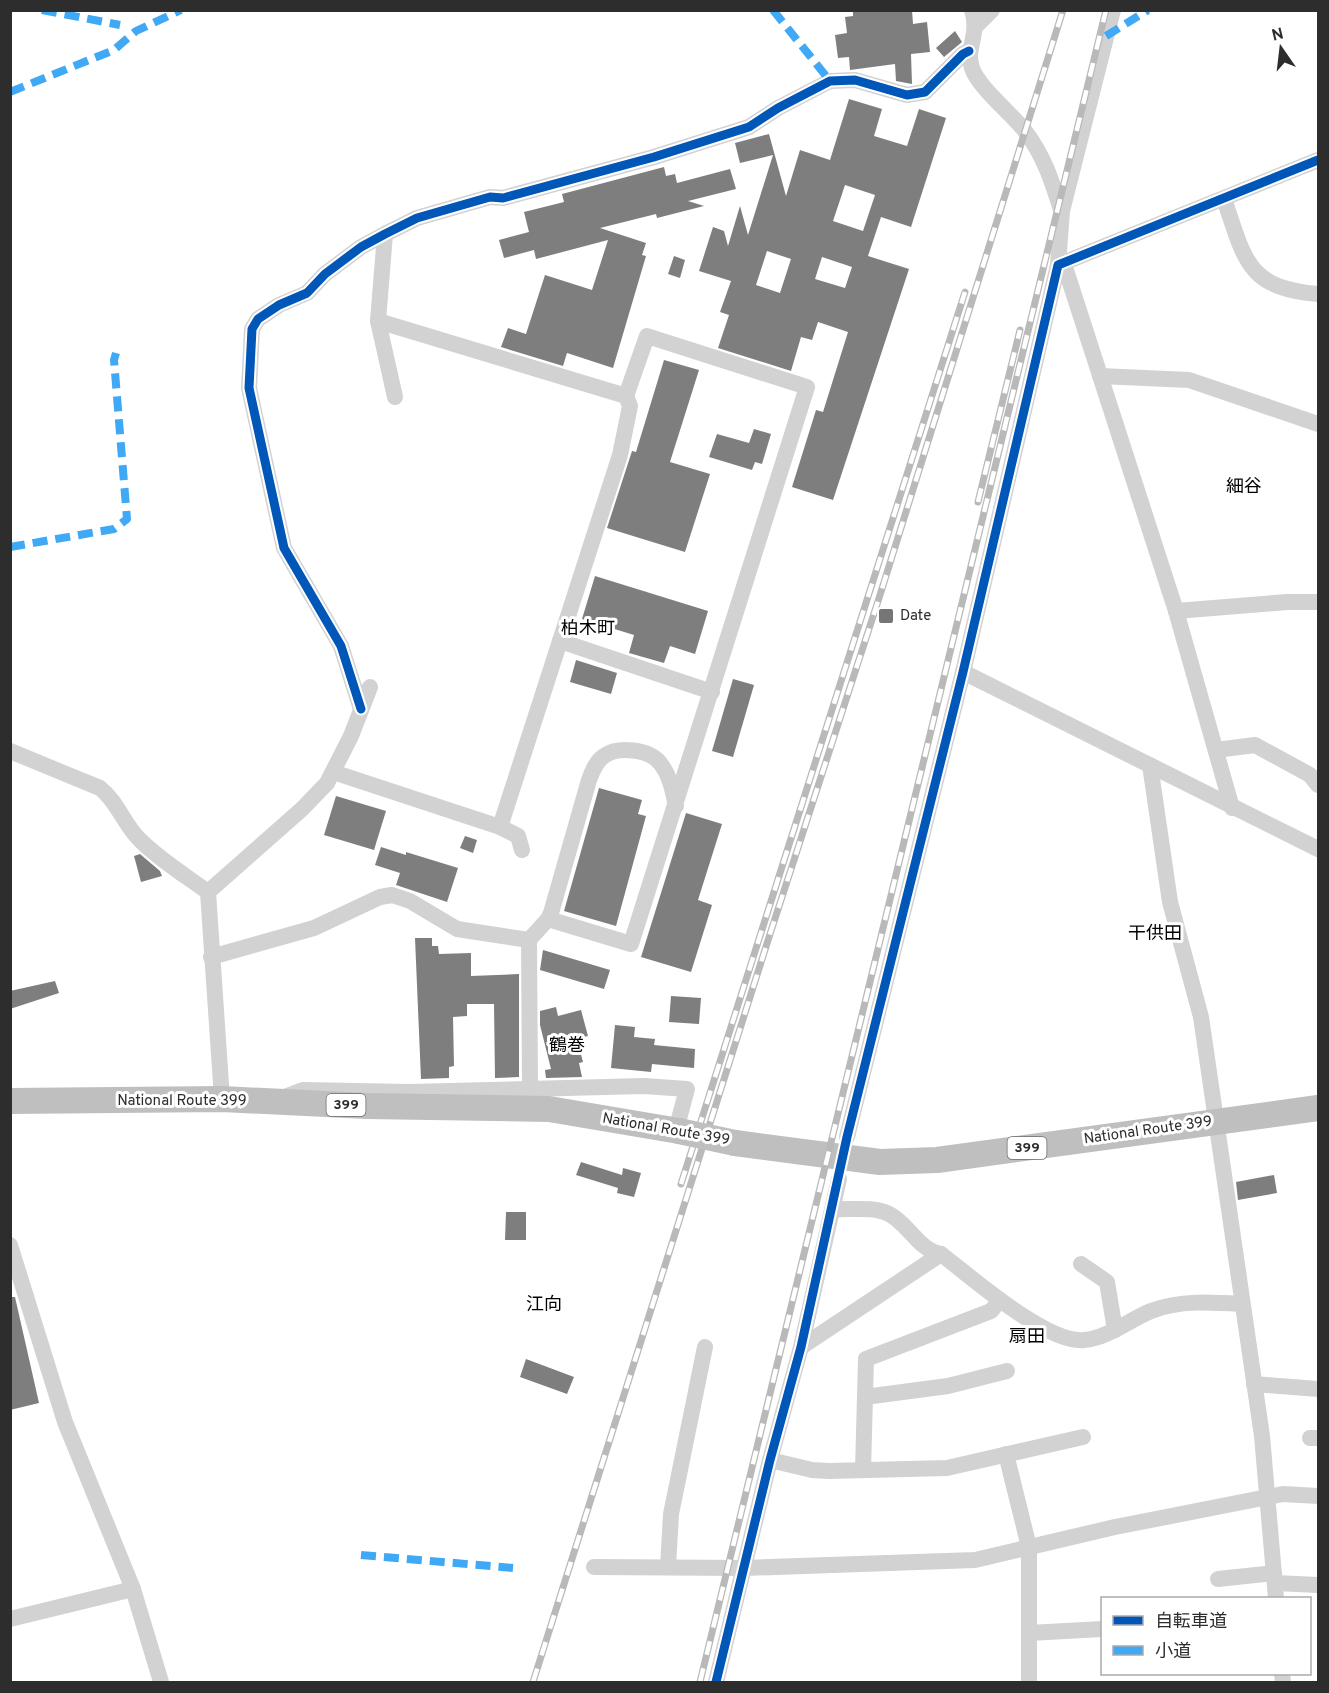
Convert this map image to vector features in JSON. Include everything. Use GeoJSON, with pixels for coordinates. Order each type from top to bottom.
{"type":"FeatureCollection","features":[{"type":"Feature","properties":{"kind":"highway","name":"National Route 399"},"geometry":{"type":"LineString","coordinates":[[10,1101],[222,1099],[549,1109],[735,1143],[880,1162],[937,1160],[1318,1108]]}},
{"type":"Feature","properties":{"kind":"street"},"geometry":{"type":"LineString","coordinates":[[992,10],[974,18],[969,51],[972,70],[1024,130],[1045,160],[1062,211]]}},
{"type":"Feature","properties":{"kind":"street"},"geometry":{"type":"LineString","coordinates":[[847,1137],[963,672],[1061,264],[1062,211],[1113,10]]}},
{"type":"Feature","properties":{"kind":"street"},"geometry":{"type":"LineString","coordinates":[[362,709],[341,646],[284,548],[249,388],[252,329],[258,319],[279,306],[308,293],[325,274],[361,246],[427,215],[654,157],[749,127],[778,108],[830,81],[855,80],[907,95],[926,92],[963,54],[969,51]]}},
{"type":"Feature","properties":{"kind":"street"},"geometry":{"type":"LineString","coordinates":[[1061,264],[1318,160]]}},
{"type":"Feature","properties":{"kind":"street"},"geometry":{"type":"LineString","coordinates":[[1224,199],[1244,254],[1255,272],[1272,285],[1293,292],[1318,294]]}},
{"type":"Feature","properties":{"kind":"street"},"geometry":{"type":"LineString","coordinates":[[385,234],[378,321],[395,397]]}},
{"type":"Feature","properties":{"kind":"street"},"geometry":{"type":"LineString","coordinates":[[1061,264],[1176,611],[1232,808]]}},
{"type":"Feature","properties":{"kind":"street"},"geometry":{"type":"LineString","coordinates":[[378,321],[626,396]]}},
{"type":"Feature","properties":{"kind":"street"},"geometry":{"type":"LineString","coordinates":[[500,827],[620,455],[630,406],[626,396],[647,336],[807,387],[631,944],[548,919]]}},
{"type":"Feature","properties":{"kind":"street"},"geometry":{"type":"LineString","coordinates":[[1100,376],[1189,380],[1318,424]]}},
{"type":"Feature","properties":{"kind":"street"},"geometry":{"type":"LineString","coordinates":[[1176,611],[1287,602],[1318,602]]}},
{"type":"Feature","properties":{"kind":"street"},"geometry":{"type":"LineString","coordinates":[[560,641],[712,692]]}},
{"type":"Feature","properties":{"kind":"street"},"geometry":{"type":"LineString","coordinates":[[963,672],[1318,849]]}},
{"type":"Feature","properties":{"kind":"street"},"geometry":{"type":"LineString","coordinates":[[208,892],[302,810],[327,783],[370,687]]}},
{"type":"Feature","properties":{"kind":"street"},"geometry":{"type":"LineString","coordinates":[[1216,750],[1255,745],[1310,775],[1318,785]]}},
{"type":"Feature","properties":{"kind":"street"},"geometry":{"type":"LineString","coordinates":[[10,751],[100,788],[108,794],[141,841],[208,892]]}},
{"type":"Feature","properties":{"kind":"street"},"geometry":{"type":"LineString","coordinates":[[530,1088],[529,940],[548,919],[589,780],[603,756],[625,751],[645,753],[655,759],[668,777],[676,806]]}},
{"type":"Feature","properties":{"kind":"street"},"geometry":{"type":"LineString","coordinates":[[1150,765],[1170,902],[1201,1017],[1262,1436],[1275,1585]]}},
{"type":"Feature","properties":{"kind":"street"},"geometry":{"type":"LineString","coordinates":[[333,772],[500,827],[518,836],[522,850]]}},
{"type":"Feature","properties":{"kind":"street"},"geometry":{"type":"LineString","coordinates":[[208,892],[222,1099]]}},
{"type":"Feature","properties":{"kind":"street"},"geometry":{"type":"LineString","coordinates":[[211,957],[314,928],[380,897],[392,895],[410,901],[457,929],[529,940]]}},
{"type":"Feature","properties":{"kind":"street"},"geometry":{"type":"LineString","coordinates":[[273,1102],[303,1090],[409,1092],[644,1086],[687,1089],[677,1131]]}},
{"type":"Feature","properties":{"kind":"street"},"geometry":{"type":"LineString","coordinates":[[716,1683],[770,1460],[801,1347],[839,1179]]}},
{"type":"Feature","properties":{"kind":"street"},"geometry":{"type":"LineString","coordinates":[[833,1209],[873,1210],[892,1215],[931,1252],[940,1254],[1000,1300],[1051,1333],[1069,1339],[1095,1338],[1144,1314],[1172,1305],[1200,1302],[1241,1304]]}},
{"type":"Feature","properties":{"kind":"street"},"geometry":{"type":"LineString","coordinates":[[10,1245],[65,1422],[133,1589],[161,1683]]}},
{"type":"Feature","properties":{"kind":"street"},"geometry":{"type":"LineString","coordinates":[[801,1347],[940,1254]]}},
{"type":"Feature","properties":{"kind":"street"},"geometry":{"type":"LineString","coordinates":[[1081,1264],[1107,1282],[1115,1330]]}},
{"type":"Feature","properties":{"kind":"street"},"geometry":{"type":"LineString","coordinates":[[863,1470],[866,1359],[991,1311],[1000,1300]]}},
{"type":"Feature","properties":{"kind":"street"},"geometry":{"type":"LineString","coordinates":[[668,1568],[671,1514],[705,1347]]}},
{"type":"Feature","properties":{"kind":"street"},"geometry":{"type":"LineString","coordinates":[[865,1397],[948,1386],[1007,1371]]}},
{"type":"Feature","properties":{"kind":"street"},"geometry":{"type":"LineString","coordinates":[[1254,1384],[1318,1389]]}},
{"type":"Feature","properties":{"kind":"street"},"geometry":{"type":"LineString","coordinates":[[770,1460],[812,1470],[947,1468],[1083,1437]]}},
{"type":"Feature","properties":{"kind":"street"},"geometry":{"type":"LineString","coordinates":[[1006,1454],[1029,1547],[1029,1683]]}},
{"type":"Feature","properties":{"kind":"street"},"geometry":{"type":"LineString","coordinates":[[594,1567],[744,1568],[975,1560],[1283,1494],[1318,1496]]}},
{"type":"Feature","properties":{"kind":"street"},"geometry":{"type":"LineString","coordinates":[[1218,1579],[1275,1585],[1318,1585]]}},
{"type":"Feature","properties":{"kind":"street"},"geometry":{"type":"LineString","coordinates":[[10,1619],[133,1589]]}},
{"type":"Feature","properties":{"kind":"street"},"geometry":{"type":"LineString","coordinates":[[1029,1633],[1101,1629]]}},
{"type":"Feature","properties":{"kind":"building"},"geometry":{"type":"Polygon","coordinates":[[[853,10],[912,10],[913,24],[927,22],[930,52],[911,54],[912,84],[896,81],[895,64],[850,70],[849,57],[838,58],[835,35],[847,33],[845,17],[853,16],[853,10]]]}},
{"type":"Feature","properties":{"kind":"building"},"geometry":{"type":"Polygon","coordinates":[[[955,31],[962,42],[944,57],[936,48],[955,31]]]}},
{"type":"Feature","properties":{"kind":"building"},"geometry":{"type":"Polygon","coordinates":[[[849,99],[882,109],[874,136],[907,146],[919,109],[946,118],[911,227],[881,217],[868,256],[909,269],[833,500],[792,487],[816,410],[823,412],[848,332],[818,322],[812,340],[801,337],[791,371],[718,348],[729,315],[720,312],[731,281],[699,271],[713,227],[724,231],[728,246],[740,206],[748,235],[773,155],[740,163],[735,143],[769,134],[786,196],[800,150],[830,160],[849,99]],[[845,185],[833,221],[863,231],[875,195],[845,185]],[[767,251],[756,285],[780,293],[791,259],[767,251]],[[822,257],[815,279],[845,288],[852,267],[822,257]]]}},
{"type":"Feature","properties":{"kind":"building"},"geometry":{"type":"Polygon","coordinates":[[[664,167],[666,176],[675,174],[677,183],[730,169],[736,189],[688,201],[704,206],[657,218],[656,214],[600,228],[646,243],[642,255],[646,256],[613,368],[567,353],[563,366],[501,347],[508,328],[526,334],[545,275],[592,290],[608,240],[536,259],[534,250],[504,258],[499,240],[529,232],[524,212],[564,202],[562,194],[664,167]]]}},
{"type":"Feature","properties":{"kind":"building"},"geometry":{"type":"Polygon","coordinates":[[[674,256],[685,260],[680,278],[668,274],[674,256]]]}},
{"type":"Feature","properties":{"kind":"building"},"geometry":{"type":"Polygon","coordinates":[[[664,360],[699,370],[670,462],[710,474],[685,552],[607,528],[632,451],[636,452],[664,360]]]}},
{"type":"Feature","properties":{"kind":"building"},"geometry":{"type":"Polygon","coordinates":[[[754,429],[771,434],[762,464],[755,462],[752,470],[709,457],[717,434],[749,443],[754,429]]]}},
{"type":"Feature","properties":{"kind":"building"},"geometry":{"type":"Polygon","coordinates":[[[595,576],[708,611],[695,654],[670,646],[664,663],[629,653],[634,635],[582,619],[595,576]]]}},
{"type":"Feature","properties":{"kind":"building"},"geometry":{"type":"Polygon","coordinates":[[[576,660],[617,673],[611,694],[570,682],[576,660]]]}},
{"type":"Feature","properties":{"kind":"building"},"geometry":{"type":"Polygon","coordinates":[[[733,679],[754,685],[733,757],[712,751],[733,679]]]}},
{"type":"Feature","properties":{"kind":"building"},"geometry":{"type":"Polygon","coordinates":[[[599,788],[642,800],[638,814],[646,816],[616,926],[564,911],[599,788]]]}},
{"type":"Feature","properties":{"kind":"building"},"geometry":{"type":"Polygon","coordinates":[[[336,796],[386,811],[374,850],[324,835],[336,796]]]}},
{"type":"Feature","properties":{"kind":"building"},"geometry":{"type":"Polygon","coordinates":[[[686,813],[722,824],[698,900],[712,905],[691,972],[641,957],[686,813]]]}},
{"type":"Feature","properties":{"kind":"building"},"geometry":{"type":"Polygon","coordinates":[[[465,836],[477,840],[473,853],[460,848],[465,836]]]}},
{"type":"Feature","properties":{"kind":"building"},"geometry":{"type":"Polygon","coordinates":[[[381,847],[458,868],[447,902],[396,885],[400,873],[375,865],[381,847]]]}},
{"type":"Feature","properties":{"kind":"building"},"geometry":{"type":"Polygon","coordinates":[[[140,854],[160,871],[162,876],[141,882],[134,856],[140,854]]]}},
{"type":"Feature","properties":{"kind":"building"},"geometry":{"type":"Polygon","coordinates":[[[415,938],[432,938],[432,946],[438,946],[439,954],[471,953],[471,976],[519,974],[519,1077],[495,1078],[494,1004],[467,1004],[467,1016],[453,1017],[454,1066],[449,1067],[449,1078],[421,1079],[415,938]]]}},
{"type":"Feature","properties":{"kind":"building"},"geometry":{"type":"Polygon","coordinates":[[[543,950],[610,970],[604,989],[540,970],[543,950]]]}},
{"type":"Feature","properties":{"kind":"building"},"geometry":{"type":"Polygon","coordinates":[[[55,981],[59,993],[10,1009],[10,991],[55,981]]]}},
{"type":"Feature","properties":{"kind":"building"},"geometry":{"type":"Polygon","coordinates":[[[671,996],[701,998],[699,1024],[669,1022],[671,996]]]}},
{"type":"Feature","properties":{"kind":"building"},"geometry":{"type":"Polygon","coordinates":[[[556,1007],[558,1016],[581,1010],[588,1036],[577,1039],[583,1062],[579,1063],[582,1077],[546,1078],[545,1070],[551,1069],[540,1025],[540,1011],[556,1007]]]}},
{"type":"Feature","properties":{"kind":"building"},"geometry":{"type":"Polygon","coordinates":[[[615,1025],[635,1027],[634,1037],[655,1039],[654,1045],[695,1049],[694,1068],[652,1064],[651,1072],[611,1068],[615,1025]]]}},
{"type":"Feature","properties":{"kind":"building"},"geometry":{"type":"Polygon","coordinates":[[[581,1162],[622,1175],[623,1168],[641,1173],[634,1197],[617,1193],[618,1188],[576,1175],[581,1162]]]}},
{"type":"Feature","properties":{"kind":"building"},"geometry":{"type":"Polygon","coordinates":[[[1274,1175],[1277,1193],[1238,1200],[1236,1182],[1274,1175]]]}},
{"type":"Feature","properties":{"kind":"building"},"geometry":{"type":"Polygon","coordinates":[[[506,1212],[526,1212],[526,1240],[505,1240],[506,1212]]]}},
{"type":"Feature","properties":{"kind":"building"},"geometry":{"type":"Polygon","coordinates":[[[10,1297],[15,1297],[39,1403],[10,1410],[10,1297]]]}},
{"type":"Feature","properties":{"kind":"building"},"geometry":{"type":"Polygon","coordinates":[[[526,1359],[574,1377],[567,1394],[520,1377],[526,1359]]]}},
{"type":"Feature","properties":{"kind":"railway"},"geometry":{"type":"LineString","coordinates":[[533,1682],[880,595],[1063,10]]}},
{"type":"Feature","properties":{"kind":"railway"},"geometry":{"type":"LineString","coordinates":[[700,1682],[1106,10]]}},
{"type":"Feature","properties":{"kind":"railway"},"geometry":{"type":"LineString","coordinates":[[681,1184],[965,292]]}},
{"type":"Feature","properties":{"kind":"railway"},"geometry":{"type":"LineString","coordinates":[[978,502],[1020,330]]}},
{"type":"Feature","properties":{"kind":"marked path"},"geometry":{"type":"LineString","coordinates":[[42,10],[120,25]]}},
{"type":"Feature","properties":{"kind":"marked path"},"geometry":{"type":"LineString","coordinates":[[10,92],[114,50],[136,31],[181,10]]}},
{"type":"Feature","properties":{"kind":"marked path"},"geometry":{"type":"LineString","coordinates":[[773,10],[830,81]]}},
{"type":"Feature","properties":{"kind":"marked path"},"geometry":{"type":"LineString","coordinates":[[1106,36],[1148,10]]}},
{"type":"Feature","properties":{"kind":"marked path"},"geometry":{"type":"LineString","coordinates":[[10,547],[114,529],[127,519],[114,360],[116,353]]}},
{"type":"Feature","properties":{"kind":"marked path"},"geometry":{"type":"LineString","coordinates":[[361,1555],[513,1568]]}},
{"type":"Feature","properties":{"kind":"cycle path"},"geometry":{"type":"LineString","coordinates":[[361,709],[341,646],[284,548],[249,388],[252,329],[258,319],[279,305],[307,293],[325,274],[361,247],[417,218],[490,197],[503,198],[654,157],[749,127],[778,108],[830,81],[855,80],[907,95],[925,92],[963,54],[969,51]]}},
{"type":"Feature","properties":{"kind":"cycle path"},"geometry":{"type":"LineString","coordinates":[[716,1682],[770,1460],[801,1347],[847,1137],[963,672],[1058,265],[1318,160]]}},
{"type":"Feature","properties":{"kind":"place","name":"Date"},"geometry":{"type":"Point","coordinates":[886,616]}},
{"type":"Feature","properties":{"kind":"district","name":"細谷"},"geometry":{"type":"Point","coordinates":[1244,487]}},
{"type":"Feature","properties":{"kind":"district","name":"柏木町"},"geometry":{"type":"Point","coordinates":[588,629]}},
{"type":"Feature","properties":{"kind":"district","name":"干供田"},"geometry":{"type":"Point","coordinates":[1155,934]}},
{"type":"Feature","properties":{"kind":"district","name":"鶴巻"},"geometry":{"type":"Point","coordinates":[567,1046]}},
{"type":"Feature","properties":{"kind":"district","name":"江向"},"geometry":{"type":"Point","coordinates":[544,1305]}},
{"type":"Feature","properties":{"kind":"district","name":"扇田"},"geometry":{"type":"Point","coordinates":[1027,1337]}}]}
